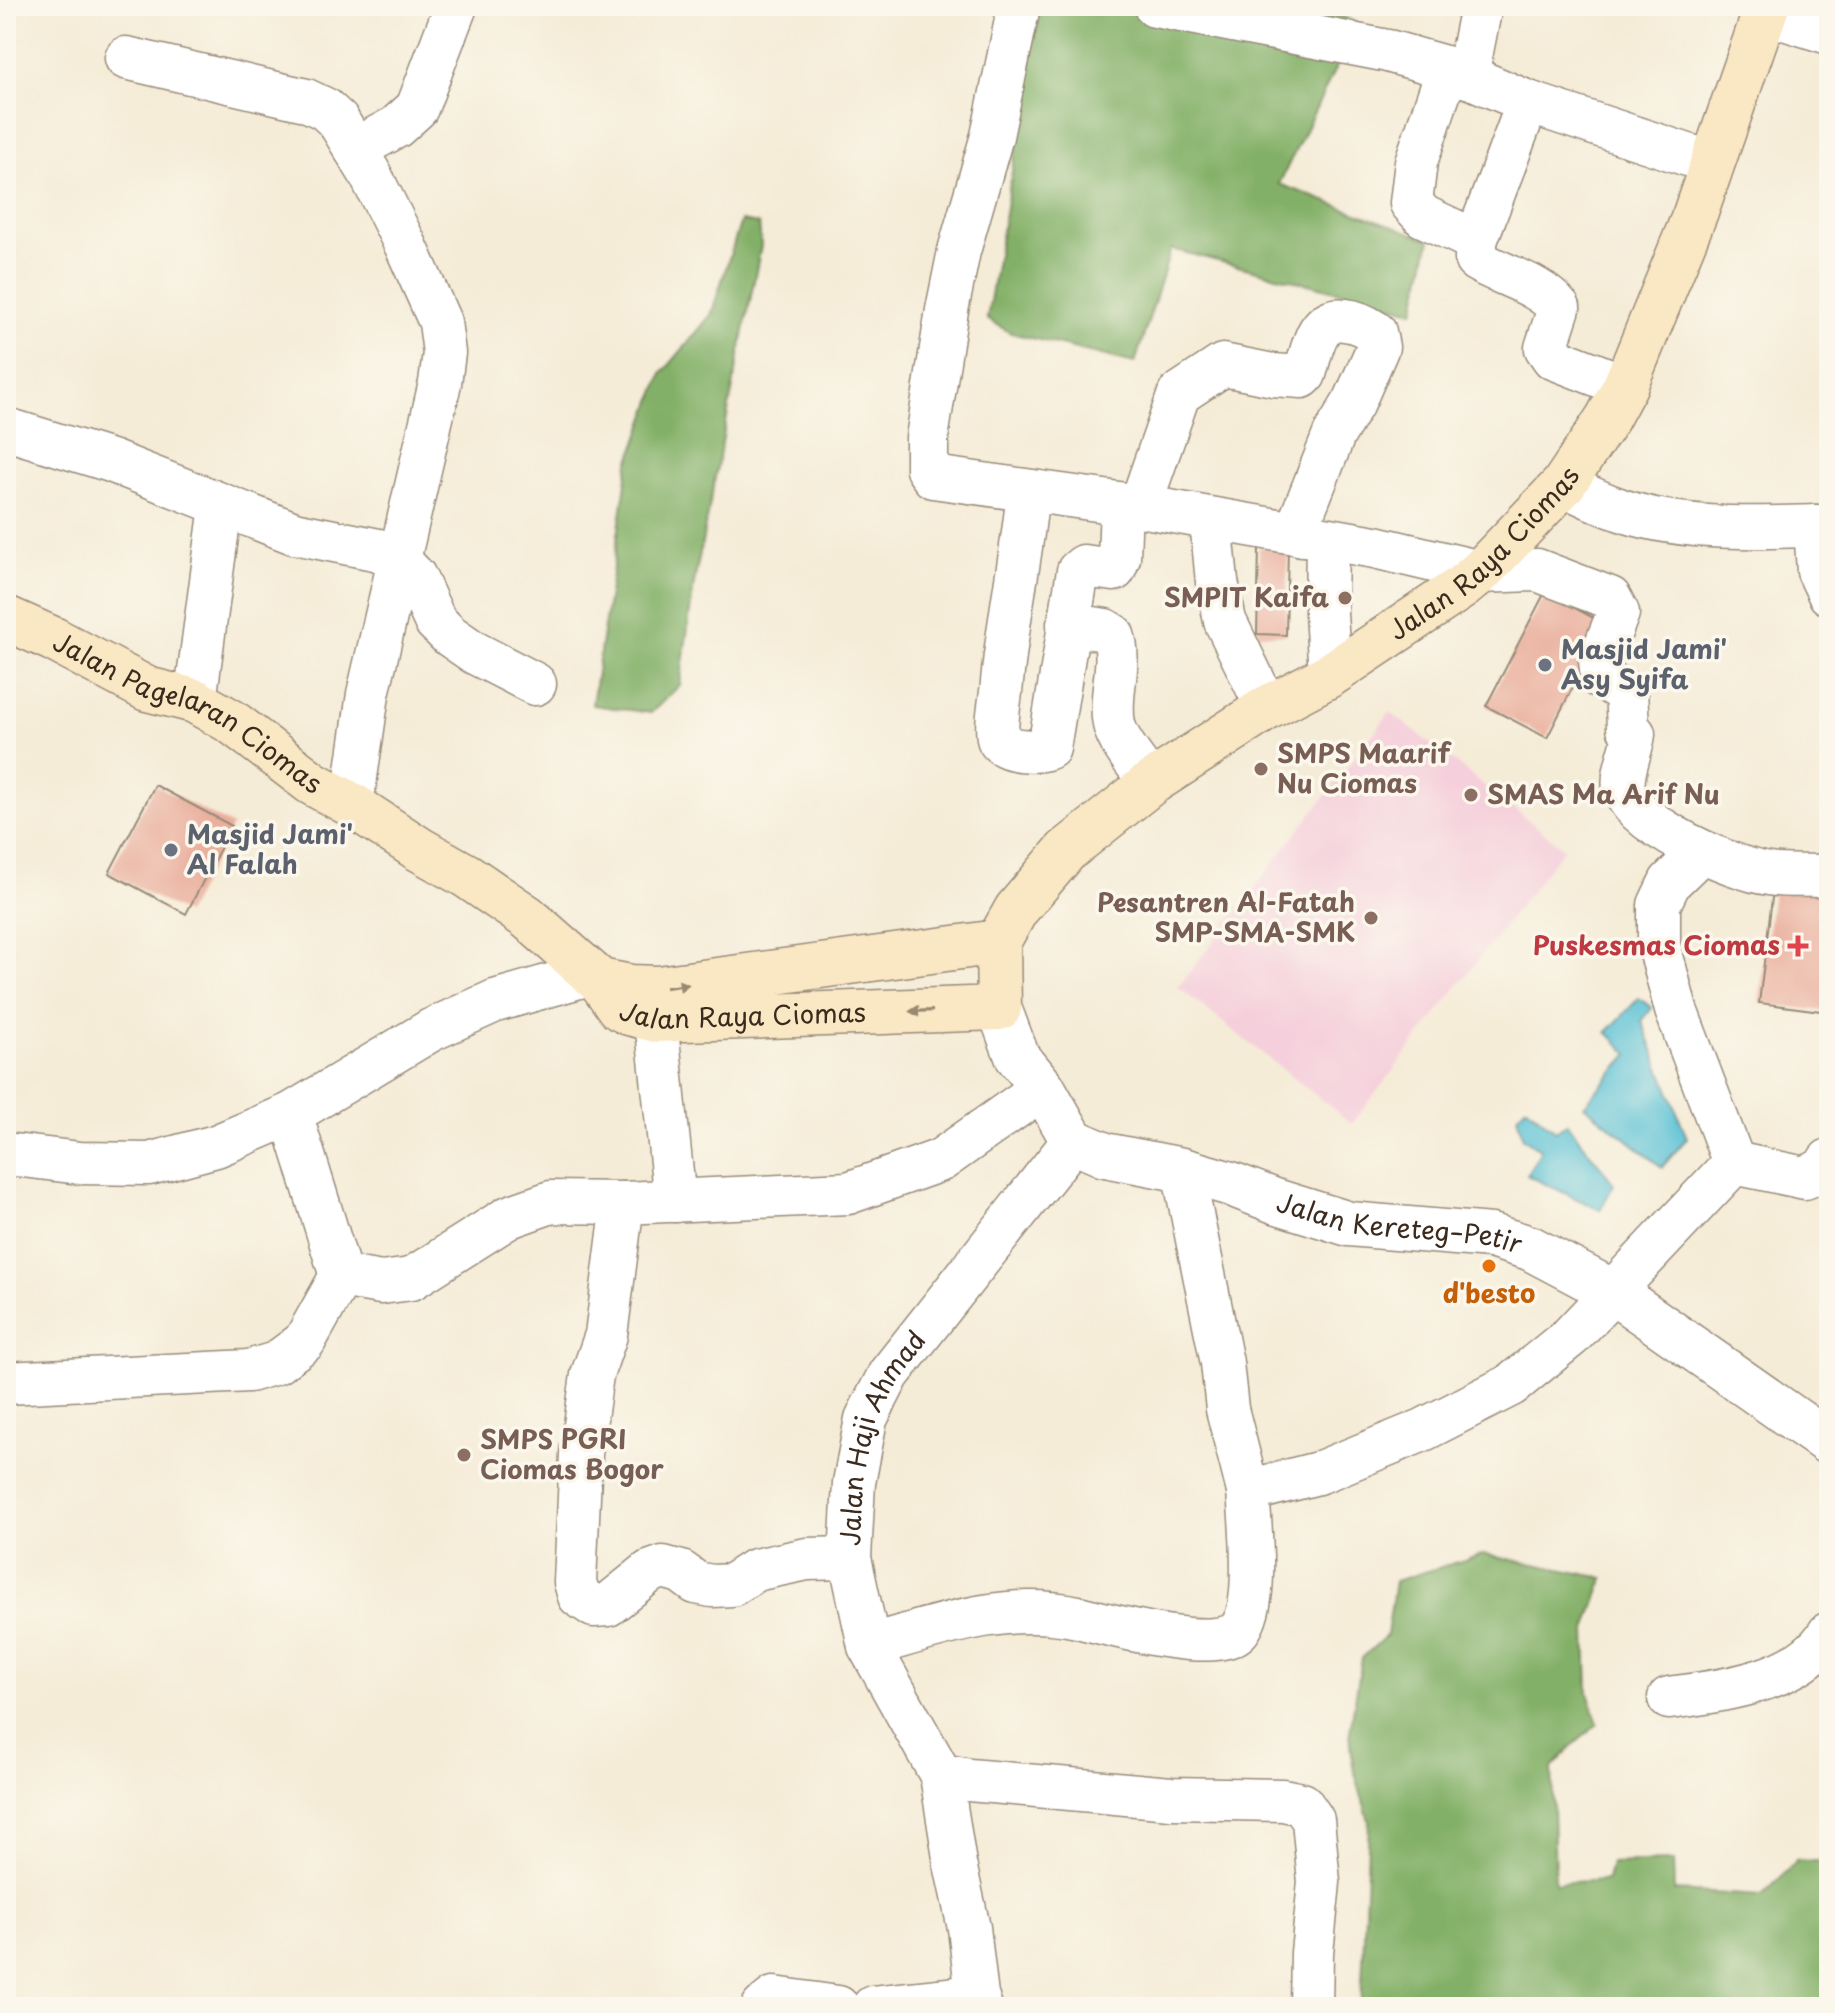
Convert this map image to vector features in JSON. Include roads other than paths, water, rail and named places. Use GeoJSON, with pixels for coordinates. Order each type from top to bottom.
{"type":"FeatureCollection","features":[{"type":"Feature","properties":{"kind":"main road","name":"Jalan Raya Ciomas"},"geometry":{"type":"LineString","coordinates":[[595,978],[632,987],[658,988],[998,942],[1016,910],[1066,851],[1151,783],[1267,708],[1330,675],[1480,572],[1563,485],[1625,386],[1695,214],[1766,10]]}},
{"type":"Feature","properties":{"kind":"main road","name":"Jalan Pagelaran Ciomas"},"geometry":{"type":"LineString","coordinates":[[6,618],[147,689],[195,701],[232,722],[312,783],[467,876],[527,917],[595,978]]}},
{"type":"Feature","properties":{"kind":"main road"},"geometry":{"type":"LineString","coordinates":[[998,942],[999,1008]]}},
{"type":"Feature","properties":{"kind":"main road","name":"Jalan Raya Ciomas"},"geometry":{"type":"LineString","coordinates":[[595,978],[619,1008],[656,1020],[999,1008]]}},
{"type":"Feature","properties":{"kind":"street"},"geometry":{"type":"LineString","coordinates":[[355,149],[396,127],[417,108],[456,6]]}},
{"type":"Feature","properties":{"kind":"street"},"geometry":{"type":"LineString","coordinates":[[1019,6],[992,136],[959,251],[947,310],[927,438],[927,469],[933,477],[1375,547],[1480,572],[1537,570],[1610,598],[1618,613],[1600,660],[1603,681],[1626,692],[1628,727],[1634,734],[1624,777],[1624,791],[1632,803],[1654,824],[1701,852],[1768,874],[1825,876],[1829,872]]}},
{"type":"Feature","properties":{"kind":"street"},"geometry":{"type":"LineString","coordinates":[[1155,6],[1306,20],[1388,51],[1457,72],[1528,102],[1712,163]]}},
{"type":"Feature","properties":{"kind":"street"},"geometry":{"type":"LineString","coordinates":[[1476,241],[1423,216],[1411,203],[1416,162],[1457,72],[1481,6]]}},
{"type":"Feature","properties":{"kind":"street"},"geometry":{"type":"LineString","coordinates":[[1766,10],[1829,33]]}},
{"type":"Feature","properties":{"kind":"street"},"geometry":{"type":"LineString","coordinates":[[126,58],[306,100],[325,109],[338,121],[355,149],[405,244],[440,322],[444,353],[440,383],[368,694],[352,805]]}},
{"type":"Feature","properties":{"kind":"street"},"geometry":{"type":"LineString","coordinates":[[1528,102],[1476,241],[1476,260],[1521,282],[1559,308],[1546,348],[1553,358],[1625,386]]}},
{"type":"Feature","properties":{"kind":"street"},"geometry":{"type":"LineString","coordinates":[[1028,491],[1006,648],[998,737],[1001,744],[1044,751],[1049,748],[1078,571],[1084,566],[1114,570],[1118,563],[1130,506],[1179,394],[1223,365],[1302,377],[1324,322],[1335,318],[1355,321],[1375,332],[1378,347],[1355,400],[1334,435],[1301,518],[1314,537],[1326,613],[1330,675]]}},
{"type":"Feature","properties":{"kind":"street"},"geometry":{"type":"LineString","coordinates":[[10,430],[111,461],[294,533],[379,550],[400,561],[415,577],[435,621],[449,635],[475,653],[535,684]]}},
{"type":"Feature","properties":{"kind":"street"},"geometry":{"type":"LineString","coordinates":[[1563,485],[1615,508],[1686,523],[1728,528],[1822,527],[1818,571],[1829,594]]}},
{"type":"Feature","properties":{"kind":"street"},"geometry":{"type":"LineString","coordinates":[[195,701],[221,506]]}},
{"type":"Feature","properties":{"kind":"street"},"geometry":{"type":"LineString","coordinates":[[1211,520],[1217,582],[1225,621],[1267,708]]}},
{"type":"Feature","properties":{"kind":"street"},"geometry":{"type":"LineString","coordinates":[[1068,624],[1105,630],[1116,640],[1112,707],[1115,728],[1151,783]]}},
{"type":"Feature","properties":{"kind":"street"},"geometry":{"type":"LineString","coordinates":[[1701,852],[1670,882],[1659,905],[1659,945],[1676,1010],[1734,1163]]}},
{"type":"Feature","properties":{"kind":"street"},"geometry":{"type":"LineString","coordinates":[[6,1154],[80,1163],[149,1164],[216,1146],[291,1114],[431,1030],[495,1001],[595,978]]}},
{"type":"Feature","properties":{"kind":"street"},"geometry":{"type":"LineString","coordinates":[[999,1008],[1017,1056],[1043,1088],[1073,1141]]}},
{"type":"Feature","properties":{"kind":"street"},"geometry":{"type":"LineString","coordinates":[[656,1020],[675,1201]]}},
{"type":"Feature","properties":{"kind":"street"},"geometry":{"type":"LineString","coordinates":[[341,1276],[381,1283],[411,1279],[509,1217],[551,1202],[623,1203],[848,1193],[941,1160],[1043,1088]]}},
{"type":"Feature","properties":{"kind":"street"},"geometry":{"type":"LineString","coordinates":[[6,1383],[249,1371],[276,1363],[304,1342],[341,1276],[291,1114]]}},
{"type":"Feature","properties":{"kind":"street","name":"Jalan Kereteg–Petir"},"geometry":{"type":"LineString","coordinates":[[1073,1141],[1105,1155],[1183,1170],[1349,1224],[1491,1236],[1530,1248],[1613,1292],[1829,1443]]}},
{"type":"Feature","properties":{"kind":"street","name":"Jalan Haji Ahmad"},"geometry":{"type":"LineString","coordinates":[[979,2002],[941,1775],[869,1646],[850,1558],[854,1483],[866,1419],[889,1374],[1073,1141]]}},
{"type":"Feature","properties":{"kind":"street"},"geometry":{"type":"LineString","coordinates":[[1734,1163],[1805,1178],[1823,1169],[1829,1160]]}},
{"type":"Feature","properties":{"kind":"street"},"geometry":{"type":"LineString","coordinates":[[1248,1491],[1331,1467],[1423,1430],[1511,1385],[1571,1336],[1734,1163]]}},
{"type":"Feature","properties":{"kind":"street"},"geometry":{"type":"LineString","coordinates":[[869,1646],[953,1621],[1033,1610],[1169,1637],[1228,1638],[1238,1632],[1250,1596],[1253,1547],[1248,1491],[1227,1409],[1222,1363],[1183,1170]]}},
{"type":"Feature","properties":{"kind":"street"},"geometry":{"type":"LineString","coordinates":[[623,1203],[606,1335],[592,1375],[581,1454],[575,1582],[579,1596],[594,1606],[608,1605],[649,1572],[663,1567],[681,1572],[696,1583],[732,1585],[755,1570],[807,1559],[850,1558]]}},
{"type":"Feature","properties":{"kind":"street"},"geometry":{"type":"LineString","coordinates":[[1669,1698],[1737,1688],[1779,1672],[1810,1654],[1829,1633]]}},
{"type":"Feature","properties":{"kind":"street"},"geometry":{"type":"LineString","coordinates":[[941,1775],[1171,1798],[1283,1800],[1302,1804],[1313,1820],[1319,1882],[1312,1953],[1311,2007]]}},
{"type":"Feature","properties":{"kind":"street"},"geometry":{"type":"LineString","coordinates":[[763,2007],[774,1998],[838,2007]]}},
{"type":"Feature","properties":{"kind":"street"},"geometry":{"type":"LineString","coordinates":[[873,2007],[979,2002]]}},
{"type":"Feature","properties":{"kind":"water"},"geometry":{"type":"Polygon","coordinates":[[[1639,998],[1652,1008],[1642,1021],[1687,1138],[1662,1167],[1584,1105],[1629,1054],[1607,1032],[1639,998]]]}},
{"type":"Feature","properties":{"kind":"water"},"geometry":{"type":"Polygon","coordinates":[[[1526,1106],[1556,1131],[1567,1123],[1614,1184],[1600,1210],[1527,1175],[1541,1150],[1523,1138],[1517,1116],[1526,1106]]]}},
{"type":"Feature","properties":{"kind":"place","name":"SMPIT Kaifa"},"geometry":{"type":"Point","coordinates":[1345,598]}},
{"type":"Feature","properties":{"kind":"place","name":"Masjid Jami' Asy Syifa"},"geometry":{"type":"Point","coordinates":[1545,665]}},
{"type":"Feature","properties":{"kind":"place","name":"SMPS Maarif Nu Ciomas"},"geometry":{"type":"Point","coordinates":[1261,769]}},
{"type":"Feature","properties":{"kind":"place","name":"SMAS Ma Arif Nu"},"geometry":{"type":"Point","coordinates":[1471,795]}},
{"type":"Feature","properties":{"kind":"place","name":"Masjid Jami' Al Falah"},"geometry":{"type":"Point","coordinates":[171,850]}},
{"type":"Feature","properties":{"kind":"place","name":"Pesantren Al-Fatah SMP-SMA-SMK"},"geometry":{"type":"Point","coordinates":[1371,918]}},
{"type":"Feature","properties":{"kind":"place","name":"Puskesmas Ciomas"},"geometry":{"type":"Point","coordinates":[1798,946]}},
{"type":"Feature","properties":{"kind":"place","name":"d'besto"},"geometry":{"type":"Point","coordinates":[1489,1266]}},
{"type":"Feature","properties":{"kind":"place","name":"SMPS PGRI Ciomas Bogor"},"geometry":{"type":"Point","coordinates":[464,1455]}}]}
